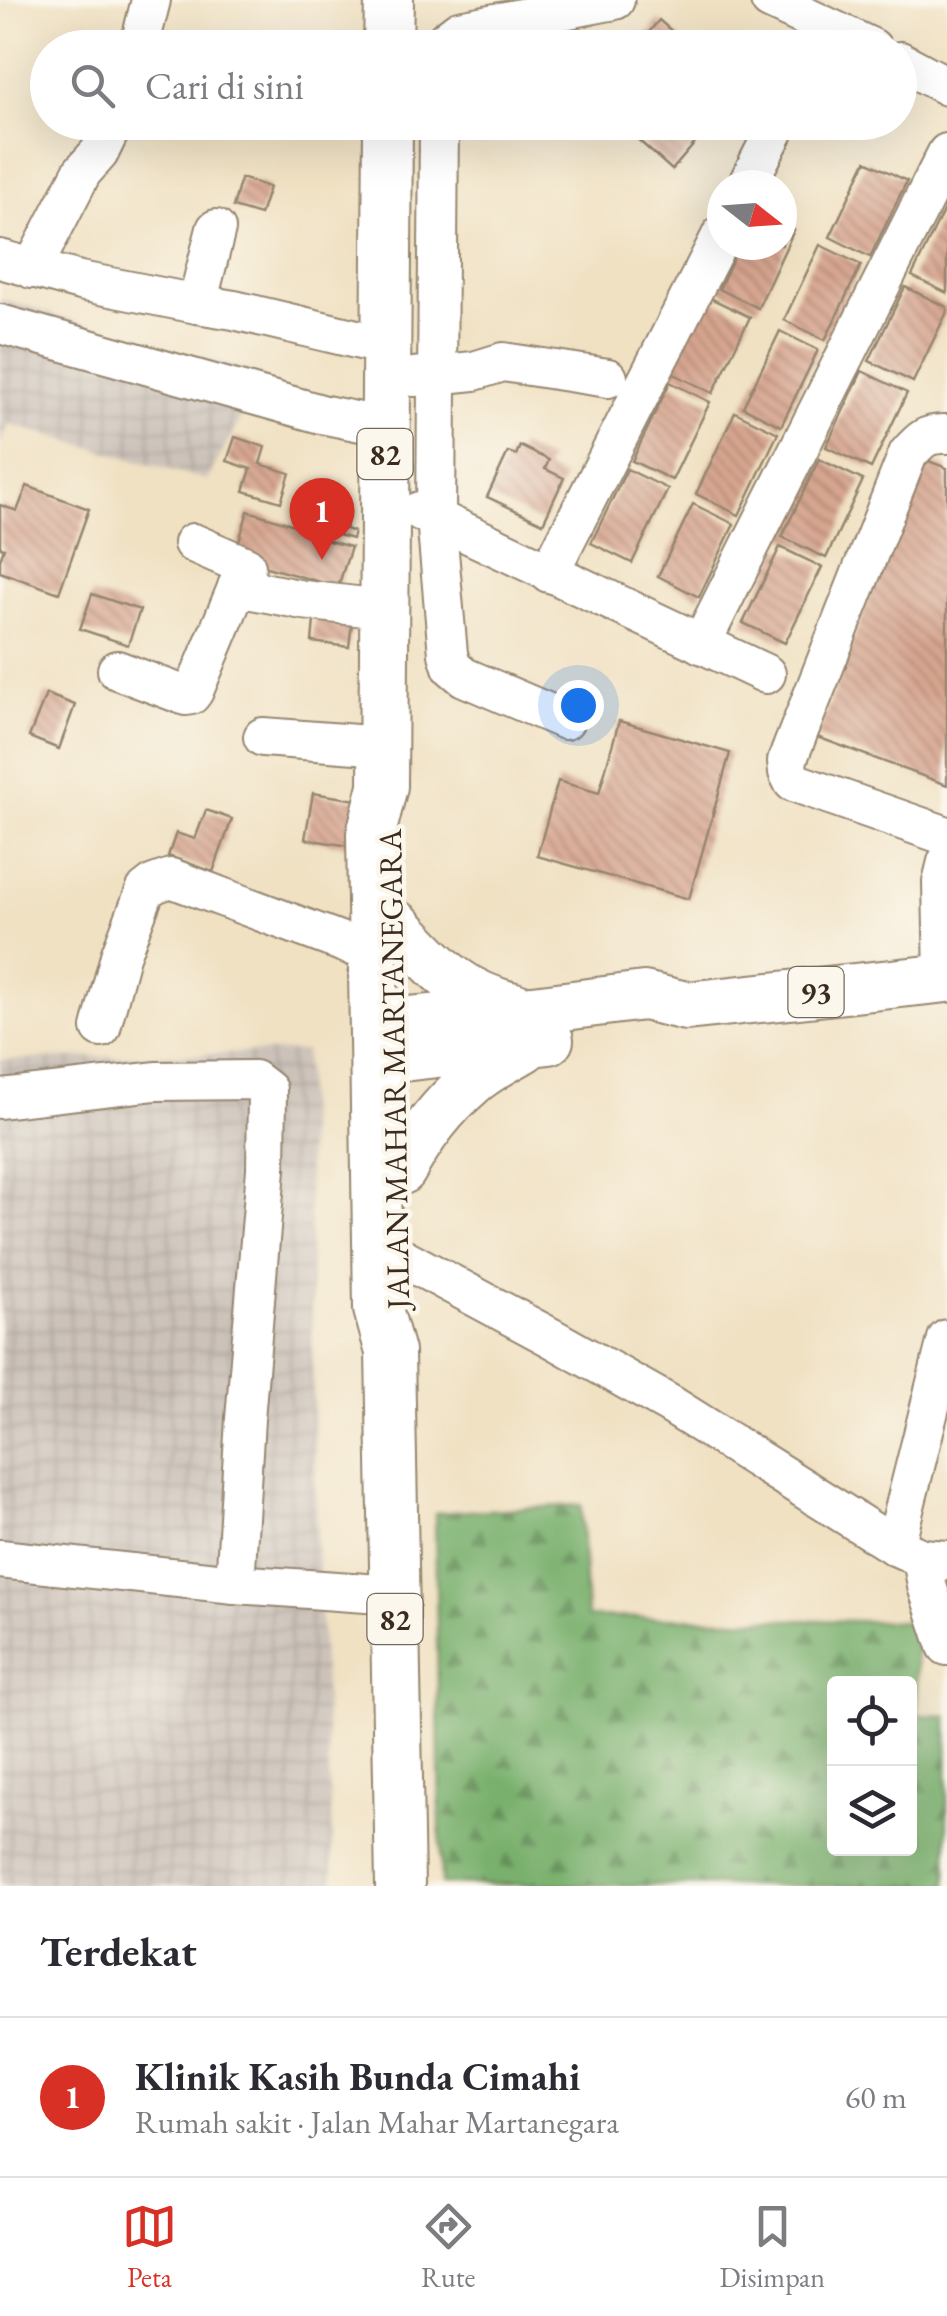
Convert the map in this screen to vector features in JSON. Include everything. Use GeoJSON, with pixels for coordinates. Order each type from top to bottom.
{"type":"FeatureCollection","features":[{"type":"Feature","properties":{"kind":"main road"},"geometry":{"type":"LineString","coordinates":[[388,30],[389,0]]}},
{"type":"Feature","properties":{"kind":"main road","name":"JALAN MAHAR MARTANEGARA"},"geometry":{"type":"LineString","coordinates":[[388,140],[382,766],[396,834],[387,940],[388,1041],[378,1309],[390,1352],[400,1886]]}},
{"type":"Feature","properties":{"kind":"main road"},"geometry":{"type":"LineString","coordinates":[[387,940],[534,1026],[472,1080],[426,1132],[402,1170]]}},
{"type":"Feature","properties":{"kind":"main road","name":"93"},"geometry":{"type":"LineString","coordinates":[[388,1041],[534,1026],[644,996],[686,1006],[946,978]]}},
{"type":"Feature","properties":{"kind":"main road","name":"JALAN MAHAR MARTANEGARA"},"geometry":{"type":"LineString","coordinates":[[388,1041],[402,1170],[403,1307],[390,1352]]}},
{"type":"Feature","properties":{"kind":"street"},"geometry":{"type":"LineString","coordinates":[[143,30],[151,0]]}},
{"type":"Feature","properties":{"kind":"street"},"geometry":{"type":"LineString","coordinates":[[460,30],[615,0]]}},
{"type":"Feature","properties":{"kind":"street"},"geometry":{"type":"LineString","coordinates":[[770,0],[814,30]]}},
{"type":"Feature","properties":{"kind":"street"},"geometry":{"type":"LineString","coordinates":[[917,70],[947,86]]}},
{"type":"Feature","properties":{"kind":"street"},"geometry":{"type":"LineString","coordinates":[[106,140],[16,264],[80,281],[234,310],[386,362],[437,375],[474,371],[502,362],[608,378]]}},
{"type":"Feature","properties":{"kind":"street"},"geometry":{"type":"LineString","coordinates":[[438,140],[436,518],[448,654],[452,667],[464,677],[565,720]]}},
{"type":"Feature","properties":{"kind":"street"},"geometry":{"type":"LineString","coordinates":[[755,170],[770,140]]}},
{"type":"Feature","properties":{"kind":"street"},"geometry":{"type":"LineString","coordinates":[[701,644],[947,153]]}},
{"type":"Feature","properties":{"kind":"street"},"geometry":{"type":"LineString","coordinates":[[196,304],[216,229]]}},
{"type":"Feature","properties":{"kind":"street"},"geometry":{"type":"LineString","coordinates":[[549,573],[709,260]]}},
{"type":"Feature","properties":{"kind":"street"},"geometry":{"type":"LineString","coordinates":[[0,324],[322,414],[385,427]]}},
{"type":"Feature","properties":{"kind":"street"},"geometry":{"type":"LineString","coordinates":[[947,434],[921,438],[908,454],[787,761],[793,782],[947,836]]}},
{"type":"Feature","properties":{"kind":"street"},"geometry":{"type":"LineString","coordinates":[[385,512],[419,510],[766,674]]}},
{"type":"Feature","properties":{"kind":"street"},"geometry":{"type":"LineString","coordinates":[[117,670],[191,695],[246,566],[193,542]]}},
{"type":"Feature","properties":{"kind":"street"},"geometry":{"type":"LineString","coordinates":[[237,587],[303,600],[383,608]]}},
{"type":"Feature","properties":{"kind":"street"},"geometry":{"type":"LineString","coordinates":[[263,737],[382,766]]}},
{"type":"Feature","properties":{"kind":"street"},"geometry":{"type":"LineString","coordinates":[[946,978],[942,882],[947,862]]}},
{"type":"Feature","properties":{"kind":"street"},"geometry":{"type":"LineString","coordinates":[[101,1028],[120,956],[145,892],[171,878],[387,940]]}},
{"type":"Feature","properties":{"kind":"street"},"geometry":{"type":"LineString","coordinates":[[0,1100],[156,1080],[254,1080],[267,1090],[266,1169],[244,1419],[236,1584]]}},
{"type":"Feature","properties":{"kind":"street"},"geometry":{"type":"LineString","coordinates":[[401,1256],[671,1405],[921,1555]]}},
{"type":"Feature","properties":{"kind":"street"},"geometry":{"type":"LineString","coordinates":[[947,1339],[921,1555],[947,1646]]}},
{"type":"Feature","properties":{"kind":"street"},"geometry":{"type":"LineString","coordinates":[[0,1559],[236,1584],[394,1595]]}},
{"type":"Feature","properties":{"kind":"shaded area"},"geometry":{"type":"Polygon","coordinates":[[[0,299],[263,376],[207,480],[9,424],[0,446],[0,299]]]}},
{"type":"Feature","properties":{"kind":"shaded area"},"geometry":{"type":"Polygon","coordinates":[[[305,1051],[317,1543],[334,1886],[0,1886],[0,1060],[305,1051]]]}},
{"type":"Feature","properties":{"kind":"green space"},"geometry":{"type":"Polygon","coordinates":[[[581,1505],[587,1617],[915,1622],[917,1676],[827,1676],[827,1856],[917,1856],[917,1684],[918,1715],[947,1716],[947,1886],[441,1884],[435,1513],[581,1505]]]}},
{"type":"Feature","properties":{"kind":"building"},"geometry":{"type":"Polygon","coordinates":[[[659,20],[670,30],[651,30],[659,20]]]}},
{"type":"Feature","properties":{"kind":"building"},"geometry":{"type":"Polygon","coordinates":[[[638,140],[698,140],[672,170],[638,140]]]}},
{"type":"Feature","properties":{"kind":"building"},"geometry":{"type":"Polygon","coordinates":[[[866,161],[907,181],[870,257],[830,237],[866,161]]]}},
{"type":"Feature","properties":{"kind":"building"},"geometry":{"type":"Polygon","coordinates":[[[241,178],[269,187],[260,215],[233,207],[241,178]]]}},
{"type":"Feature","properties":{"kind":"building"},"geometry":{"type":"Polygon","coordinates":[[[947,203],[947,293],[912,276],[947,203]]]}},
{"type":"Feature","properties":{"kind":"building"},"geometry":{"type":"Polygon","coordinates":[[[820,245],[861,265],[825,340],[784,320],[820,245]]]}},
{"type":"Feature","properties":{"kind":"building"},"geometry":{"type":"Polygon","coordinates":[[[732,260],[780,260],[758,308],[719,289],[732,260]]]}},
{"type":"Feature","properties":{"kind":"building"},"geometry":{"type":"Polygon","coordinates":[[[905,287],[947,307],[913,382],[869,361],[905,287]]]}},
{"type":"Feature","properties":{"kind":"building"},"geometry":{"type":"Polygon","coordinates":[[[706,296],[750,317],[713,393],[670,372],[706,296]]]}},
{"type":"Feature","properties":{"kind":"building"},"geometry":{"type":"Polygon","coordinates":[[[780,331],[818,350],[781,426],[743,407],[780,331]]]}},
{"type":"Feature","properties":{"kind":"building"},"geometry":{"type":"Polygon","coordinates":[[[862,371],[907,393],[871,468],[826,447],[862,371]]]}},
{"type":"Feature","properties":{"kind":"building"},"geometry":{"type":"Polygon","coordinates":[[[670,382],[710,402],[672,480],[632,461],[670,382]]]}},
{"type":"Feature","properties":{"kind":"building"},"geometry":{"type":"Polygon","coordinates":[[[735,412],[778,433],[739,515],[696,494],[735,412]]]}},
{"type":"Feature","properties":{"kind":"building"},"geometry":{"type":"Polygon","coordinates":[[[235,437],[265,447],[260,464],[290,473],[281,502],[244,491],[251,469],[227,461],[235,437]]]}},
{"type":"Feature","properties":{"kind":"building"},"geometry":{"type":"Polygon","coordinates":[[[520,446],[549,460],[545,469],[564,478],[543,523],[487,497],[508,452],[516,455],[520,446]]]}},
{"type":"Feature","properties":{"kind":"building"},"geometry":{"type":"Polygon","coordinates":[[[921,458],[947,468],[947,785],[817,737],[921,458]]]}},
{"type":"Feature","properties":{"kind":"building"},"geometry":{"type":"Polygon","coordinates":[[[819,459],[863,480],[826,558],[782,537],[819,459]]]}},
{"type":"Feature","properties":{"kind":"building"},"geometry":{"type":"Polygon","coordinates":[[[627,469],[668,489],[632,563],[591,543],[627,469]]]}},
{"type":"Feature","properties":{"kind":"building"},"geometry":{"type":"Polygon","coordinates":[[[27,486],[89,509],[59,593],[0,572],[4,548],[0,547],[0,505],[17,511],[27,486]]]}},
{"type":"Feature","properties":{"kind":"building"},"geometry":{"type":"Polygon","coordinates":[[[309,502],[350,513],[345,529],[354,532],[352,539],[303,525],[309,502]]]}},
{"type":"Feature","properties":{"kind":"building"},"geometry":{"type":"Polygon","coordinates":[[[693,504],[734,524],[699,597],[658,576],[693,504]]]}},
{"type":"Feature","properties":{"kind":"building"},"geometry":{"type":"Polygon","coordinates":[[[248,511],[351,547],[338,587],[234,558],[248,511]]]}},
{"type":"Feature","properties":{"kind":"building"},"geometry":{"type":"Polygon","coordinates":[[[780,547],[822,567],[785,643],[743,623],[780,547]]]}},
{"type":"Feature","properties":{"kind":"building"},"geometry":{"type":"Polygon","coordinates":[[[92,594],[140,610],[128,645],[80,629],[92,594]]]}},
{"type":"Feature","properties":{"kind":"building"},"geometry":{"type":"Polygon","coordinates":[[[315,609],[353,614],[349,647],[312,642],[315,609]]]}},
{"type":"Feature","properties":{"kind":"building"},"geometry":{"type":"Polygon","coordinates":[[[46,694],[75,705],[59,749],[29,737],[46,694]]]}},
{"type":"Feature","properties":{"kind":"building"},"geometry":{"type":"Polygon","coordinates":[[[619,721],[730,753],[689,899],[537,856],[558,781],[599,793],[619,721]]]}},
{"type":"Feature","properties":{"kind":"building"},"geometry":{"type":"Polygon","coordinates":[[[313,793],[363,801],[356,847],[305,839],[313,793]]]}},
{"type":"Feature","properties":{"kind":"building"},"geometry":{"type":"Polygon","coordinates":[[[206,810],[232,819],[213,872],[168,856],[176,833],[195,839],[206,810]]]}},
{"type":"Feature","properties":{"kind":"place","name":"Klinik Kasih Bunda Cimahi"},"geometry":{"type":"Point","coordinates":[322,560]}}]}
